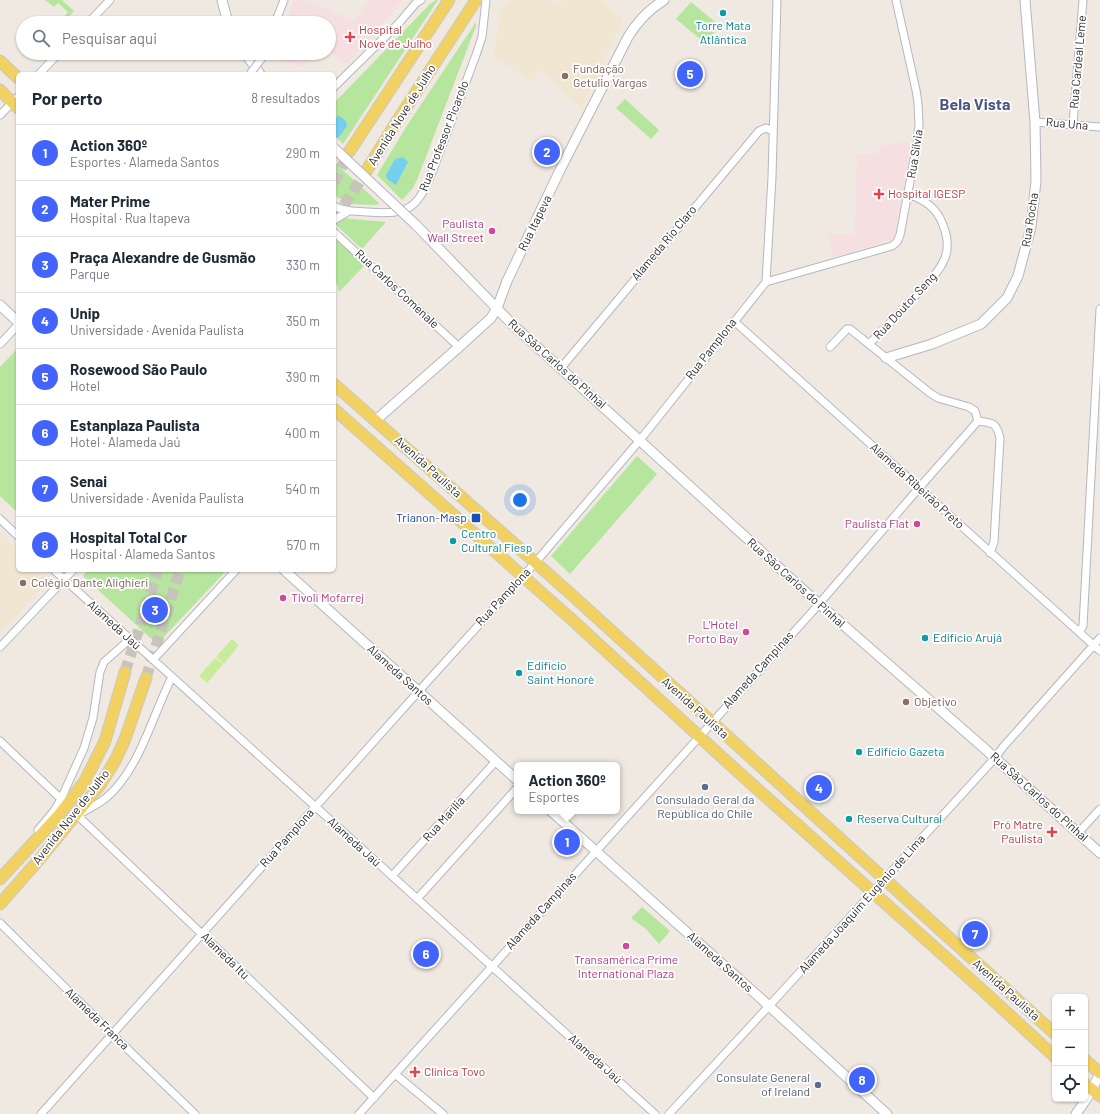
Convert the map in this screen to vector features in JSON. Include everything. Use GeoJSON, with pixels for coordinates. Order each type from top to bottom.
{"type":"FeatureCollection","features":[{"type":"Feature","properties":{"kind":"main road","name":"Avenida Nove de Julho"},"geometry":{"type":"LineString","coordinates":[[349,152],[449,0]]}},
{"type":"Feature","properties":{"kind":"main road","name":"Avenida Nove de Julho"},"geometry":{"type":"LineString","coordinates":[[367,170],[476,0]]}},
{"type":"Feature","properties":{"kind":"main road"},"geometry":{"type":"LineString","coordinates":[[0,61],[16,76]]}},
{"type":"Feature","properties":{"kind":"main road"},"geometry":{"type":"LineString","coordinates":[[0,90],[16,102]]}},
{"type":"Feature","properties":{"kind":"main road","name":"Avenida Paulista"},"geometry":{"type":"LineString","coordinates":[[336,386],[535,563],[1052,1031]]}},
{"type":"Feature","properties":{"kind":"main road","name":"Avenida Paulista"},"geometry":{"type":"LineString","coordinates":[[336,411],[522,576],[1052,1054]]}},
{"type":"Feature","properties":{"kind":"main road","name":"Avenida Nove de Julho"},"geometry":{"type":"LineString","coordinates":[[0,879],[59,815],[85,781],[105,741],[125,672]]}},
{"type":"Feature","properties":{"kind":"main road","name":"Avenida Nove de Julho"},"geometry":{"type":"LineString","coordinates":[[0,904],[44,855],[100,785],[116,759],[125,739],[146,678]]}},
{"type":"Feature","properties":{"kind":"main road"},"geometry":{"type":"LineString","coordinates":[[1088,1063],[1100,1074]]}},
{"type":"Feature","properties":{"kind":"street"},"geometry":{"type":"LineString","coordinates":[[95,16],[110,0]]}},
{"type":"Feature","properties":{"kind":"street"},"geometry":{"type":"LineString","coordinates":[[222,0],[226,16]]}},
{"type":"Feature","properties":{"kind":"street"},"geometry":{"type":"LineString","coordinates":[[278,16],[284,0]]}},
{"type":"Feature","properties":{"kind":"street","name":"Rua Professor Picarolo"},"geometry":{"type":"LineString","coordinates":[[336,207],[349,211],[379,213],[403,212],[418,200],[434,170],[476,55],[482,37],[486,0]]}},
{"type":"Feature","properties":{"kind":"street","name":"Rua Itapeva"},"geometry":{"type":"LineString","coordinates":[[376,420],[491,318],[497,308],[507,281],[561,168],[628,37],[642,18],[654,6],[664,0]]}},
{"type":"Feature","properties":{"kind":"street"},"geometry":{"type":"LineString","coordinates":[[766,282],[772,177],[777,0]]}},
{"type":"Feature","properties":{"kind":"street","name":"Rua Sílvia"},"geometry":{"type":"LineString","coordinates":[[766,282],[892,246],[897,242],[900,235],[908,194],[919,125],[918,103],[896,0]]}},
{"type":"Feature","properties":{"kind":"street","name":"Rua Rocha"},"geometry":{"type":"LineString","coordinates":[[886,358],[932,344],[981,324],[1007,298],[1018,276],[1031,227],[1036,181],[1035,122],[1025,0]]}},
{"type":"Feature","properties":{"kind":"street","name":"Rua Cardeal Leme"},"geometry":{"type":"LineString","coordinates":[[1073,124],[1083,0]]}},
{"type":"Feature","properties":{"kind":"street"},"geometry":{"type":"LineString","coordinates":[[336,85],[399,23],[418,1]]}},
{"type":"Feature","properties":{"kind":"street"},"geometry":{"type":"LineString","coordinates":[[41,72],[52,60]]}},
{"type":"Feature","properties":{"kind":"street"},"geometry":{"type":"LineString","coordinates":[[250,60],[259,72]]}},
{"type":"Feature","properties":{"kind":"street"},"geometry":{"type":"LineString","coordinates":[[251,72],[260,60]]}},
{"type":"Feature","properties":{"kind":"street"},"geometry":{"type":"LineString","coordinates":[[0,115],[16,102]]}},
{"type":"Feature","properties":{"kind":"street","name":"Rua Una"},"geometry":{"type":"LineString","coordinates":[[1035,122],[1100,127]]}},
{"type":"Feature","properties":{"kind":"street","name":"Alameda Rio Claro"},"geometry":{"type":"LineString","coordinates":[[561,368],[759,130],[766,128],[773,131]]}},
{"type":"Feature","properties":{"kind":"street","name":"Rua São Carlos do Pinhal"},"geometry":{"type":"LineString","coordinates":[[336,150],[422,231],[512,324],[819,604],[995,758],[1100,853]]}},
{"type":"Feature","properties":{"kind":"street","name":"Rua Doutor Seng"},"geometry":{"type":"LineString","coordinates":[[908,194],[922,199],[931,206],[941,219],[948,240],[946,256],[936,274],[902,312],[869,344],[930,394],[938,398],[969,407],[975,411],[978,421]]}},
{"type":"Feature","properties":{"kind":"street"},"geometry":{"type":"LineString","coordinates":[[336,219],[349,211]]}},
{"type":"Feature","properties":{"kind":"street","name":"Rua Carlos Comenale"},"geometry":{"type":"LineString","coordinates":[[336,234],[460,347]]}},
{"type":"Feature","properties":{"kind":"street","name":"Rua Pamplona"},"geometry":{"type":"LineString","coordinates":[[41,1114],[418,691],[535,563],[640,440],[766,282]]}},
{"type":"Feature","properties":{"kind":"street"},"geometry":{"type":"LineString","coordinates":[[0,305],[16,322]]}},
{"type":"Feature","properties":{"kind":"street"},"geometry":{"type":"LineString","coordinates":[[1079,632],[1083,626],[1100,309]]}},
{"type":"Feature","properties":{"kind":"street","name":"Alameda Ribeirão Preto"},"geometry":{"type":"LineString","coordinates":[[734,321],[1100,651]]}},
{"type":"Feature","properties":{"kind":"street"},"geometry":{"type":"LineString","coordinates":[[0,344],[16,326]]}},
{"type":"Feature","properties":{"kind":"street"},"geometry":{"type":"LineString","coordinates":[[830,347],[848,328],[869,344]]}},
{"type":"Feature","properties":{"kind":"street"},"geometry":{"type":"LineString","coordinates":[[978,421],[991,423],[998,429],[1000,438],[994,542],[990,553]]}},
{"type":"Feature","properties":{"kind":"street","name":"Alameda Campinas"},"geometry":{"type":"LineString","coordinates":[[359,1114],[819,604],[918,488],[978,421]]}},
{"type":"Feature","properties":{"kind":"street"},"geometry":{"type":"LineString","coordinates":[[0,519],[16,534]]}},
{"type":"Feature","properties":{"kind":"street","name":"Alameda Jaú"},"geometry":{"type":"LineString","coordinates":[[56,572],[655,1114]]}},
{"type":"Feature","properties":{"kind":"street"},"geometry":{"type":"LineString","coordinates":[[0,647],[71,572]]}},
{"type":"Feature","properties":{"kind":"street"},"geometry":{"type":"LineString","coordinates":[[153,660],[234,572]]}},
{"type":"Feature","properties":{"kind":"street","name":"Alameda Santos"},"geometry":{"type":"LineString","coordinates":[[286,572],[514,777]]}},
{"type":"Feature","properties":{"kind":"street","name":"Alameda Joaquim Eugênio de Lima"},"geometry":{"type":"LineString","coordinates":[[669,1114],[995,758],[1003,747],[1100,638]]}},
{"type":"Feature","properties":{"kind":"street"},"geometry":{"type":"LineString","coordinates":[[32,843],[32,838],[61,799],[84,748],[89,733],[100,672],[104,662],[130,640]]}},
{"type":"Feature","properties":{"kind":"street"},"geometry":{"type":"LineString","coordinates":[[77,815],[94,807],[105,799],[114,791],[123,778],[139,752],[172,677]]}},
{"type":"Feature","properties":{"kind":"street"},"geometry":{"type":"LineString","coordinates":[[0,740],[61,799]]}},
{"type":"Feature","properties":{"kind":"street","name":"Rua Marília"},"geometry":{"type":"LineString","coordinates":[[392,876],[496,762]]}},
{"type":"Feature","properties":{"kind":"street"},"geometry":{"type":"LineString","coordinates":[[417,899],[514,791]]}},
{"type":"Feature","properties":{"kind":"street"},"geometry":{"type":"LineString","coordinates":[[1078,833],[1100,809]]}},
{"type":"Feature","properties":{"kind":"street","name":"Alameda Santos"},"geometry":{"type":"LineString","coordinates":[[554,814],[887,1114]]}},
{"type":"Feature","properties":{"kind":"street","name":"Alameda Itu"},"geometry":{"type":"LineString","coordinates":[[77,815],[374,1098]]}},
{"type":"Feature","properties":{"kind":"street","name":"Alameda Franca"},"geometry":{"type":"LineString","coordinates":[[0,923],[195,1114]]}},
{"type":"Feature","properties":{"kind":"street"},"geometry":{"type":"LineString","coordinates":[[395,1074],[443,1114]]}},
{"type":"Feature","properties":{"kind":"street"},"geometry":{"type":"LineString","coordinates":[[1076,1114],[1085,1102],[1100,1074]]}},
{"type":"Feature","properties":{"kind":"shaded area","name":"Hospital Nove de Julho"},"geometry":{"type":"Polygon","coordinates":[[[293,0],[305,0],[354,21],[369,0],[403,0],[347,64],[336,57],[336,16],[289,16],[293,0]]]}},
{"type":"Feature","properties":{"kind":"shaded area"},"geometry":{"type":"Polygon","coordinates":[[[509,0],[550,0],[560,5],[562,0],[603,0],[623,20],[582,109],[539,69],[533,83],[493,57],[501,10],[509,0]]]}},
{"type":"Feature","properties":{"kind":"shaded area"},"geometry":{"type":"Polygon","coordinates":[[[281,60],[307,60],[303,68],[281,60]]]}},
{"type":"Feature","properties":{"kind":"shaded area","name":"Hospital IGESP"},"geometry":{"type":"Polygon","coordinates":[[[912,142],[894,239],[833,257],[828,234],[855,235],[857,155],[876,154],[883,145],[912,142]]]}},
{"type":"Feature","properties":{"kind":"shaded area","name":"Colégio Dante Alighieri"},"geometry":{"type":"Polygon","coordinates":[[[0,533],[16,548],[16,572],[41,572],[47,581],[0,633],[0,533]]]}},
{"type":"Feature","properties":{"kind":"green space"},"geometry":{"type":"Polygon","coordinates":[[[45,0],[63,0],[74,11],[70,16],[65,16],[68,12],[58,3],[54,7],[45,0]]]}},
{"type":"Feature","properties":{"kind":"green space"},"geometry":{"type":"Polygon","coordinates":[[[438,0],[343,144],[336,137],[336,101],[430,4],[438,0]]]}},
{"type":"Feature","properties":{"kind":"green space"},"geometry":{"type":"Polygon","coordinates":[[[691,2],[720,26],[705,43],[676,19],[691,2]]]}},
{"type":"Feature","properties":{"kind":"green space"},"geometry":{"type":"Polygon","coordinates":[[[476,22],[476,26],[417,180],[413,188],[402,200],[377,175],[408,124],[476,22]]]}},
{"type":"Feature","properties":{"kind":"green space"},"geometry":{"type":"Polygon","coordinates":[[[625,99],[659,130],[651,139],[616,108],[625,99]]]}},
{"type":"Feature","properties":{"kind":"green space"},"geometry":{"type":"Polygon","coordinates":[[[336,164],[380,204],[349,204],[336,196],[336,164]]]}},
{"type":"Feature","properties":{"kind":"green space"},"geometry":{"type":"Polygon","coordinates":[[[342,218],[386,222],[362,249],[336,225],[342,218]]]}},
{"type":"Feature","properties":{"kind":"green space"},"geometry":{"type":"Polygon","coordinates":[[[336,239],[365,265],[339,292],[336,282],[336,239]]]}},
{"type":"Feature","properties":{"kind":"green space"},"geometry":{"type":"Polygon","coordinates":[[[16,350],[16,511],[0,496],[0,367],[16,350]]]}},
{"type":"Feature","properties":{"kind":"green space"},"geometry":{"type":"Polygon","coordinates":[[[637,456],[657,474],[570,574],[551,556],[637,456]]]}},
{"type":"Feature","properties":{"kind":"green space"},"geometry":{"type":"Polygon","coordinates":[[[86,572],[225,572],[157,644],[83,576],[86,572]]]}},
{"type":"Feature","properties":{"kind":"green space"},"geometry":{"type":"Polygon","coordinates":[[[232,639],[239,645],[224,664],[216,657],[232,639]]]}},
{"type":"Feature","properties":{"kind":"green space"},"geometry":{"type":"Polygon","coordinates":[[[215,658],[223,664],[207,683],[199,676],[215,658]]]}},
{"type":"Feature","properties":{"kind":"green space"},"geometry":{"type":"Polygon","coordinates":[[[642,907],[670,931],[659,944],[646,929],[631,918],[642,907]]]}},
{"type":"Feature","properties":{"kind":"water"},"geometry":{"type":"Polygon","coordinates":[[[338,115],[346,121],[347,126],[339,137],[336,138],[336,118],[338,115]]]}},
{"type":"Feature","properties":{"kind":"water"},"geometry":{"type":"Polygon","coordinates":[[[403,157],[408,162],[396,185],[387,179],[386,175],[395,159],[403,157]]]}},
{"type":"Feature","properties":{"kind":"tunnel"},"geometry":{"type":"LineString","coordinates":[[336,179],[349,152]]}},
{"type":"Feature","properties":{"kind":"tunnel"},"geometry":{"type":"LineString","coordinates":[[336,217],[367,170]]}},
{"type":"Feature","properties":{"kind":"tunnel"},"geometry":{"type":"LineString","coordinates":[[125,672],[157,572]]}},
{"type":"Feature","properties":{"kind":"tunnel"},"geometry":{"type":"LineString","coordinates":[[146,678],[179,572]]}},
{"type":"Feature","properties":{"kind":"place","name":"Torre Mata Atlântica"},"geometry":{"type":"Point","coordinates":[723,13]}},
{"type":"Feature","properties":{"kind":"place","name":"Hospital Nove de Julho"},"geometry":{"type":"Point","coordinates":[350,37]}},
{"type":"Feature","properties":{"kind":"place","name":"Rosewood São Paulo"},"geometry":{"type":"Point","coordinates":[690,74]}},
{"type":"Feature","properties":{"kind":"place","name":"Fundação Getulio Vargas"},"geometry":{"type":"Point","coordinates":[565,76]}},
{"type":"Feature","properties":{"kind":"place","name":"Mater Prime"},"geometry":{"type":"Point","coordinates":[547,152]}},
{"type":"Feature","properties":{"kind":"place","name":"Hospital IGESP"},"geometry":{"type":"Point","coordinates":[879,194]}},
{"type":"Feature","properties":{"kind":"place","name":"Paulista Wall Street"},"geometry":{"type":"Point","coordinates":[492,231]}},
{"type":"Feature","properties":{"kind":"place","name":"Trianon-Masp"},"geometry":{"type":"Point","coordinates":[476,518]}},
{"type":"Feature","properties":{"kind":"place","name":"Paulista Flat"},"geometry":{"type":"Point","coordinates":[917,524]}},
{"type":"Feature","properties":{"kind":"place","name":"Centro Cultural Fiesp"},"geometry":{"type":"Point","coordinates":[453,541]}},
{"type":"Feature","properties":{"kind":"place","name":"Colégio Dante Alighieri"},"geometry":{"type":"Point","coordinates":[23,583]}},
{"type":"Feature","properties":{"kind":"place","name":"Tivoli Mofarrej"},"geometry":{"type":"Point","coordinates":[283,598]}},
{"type":"Feature","properties":{"kind":"place","name":"Praça Alexandre de Gusmão"},"geometry":{"type":"Point","coordinates":[155,610]}},
{"type":"Feature","properties":{"kind":"place","name":"L'Hotel Porto Bay"},"geometry":{"type":"Point","coordinates":[746,632]}},
{"type":"Feature","properties":{"kind":"place","name":"Edifício Arujá"},"geometry":{"type":"Point","coordinates":[925,638]}},
{"type":"Feature","properties":{"kind":"place","name":"Edifício Saint Honorè"},"geometry":{"type":"Point","coordinates":[519,673]}},
{"type":"Feature","properties":{"kind":"place","name":"Objetivo"},"geometry":{"type":"Point","coordinates":[906,702]}},
{"type":"Feature","properties":{"kind":"place","name":"Edifício Gazeta"},"geometry":{"type":"Point","coordinates":[859,752]}},
{"type":"Feature","properties":{"kind":"place","name":"Consulado Geral da República do Chile"},"geometry":{"type":"Point","coordinates":[705,787]}},
{"type":"Feature","properties":{"kind":"place","name":"Unip"},"geometry":{"type":"Point","coordinates":[819,788]}},
{"type":"Feature","properties":{"kind":"place","name":"Reserva Cultural"},"geometry":{"type":"Point","coordinates":[849,819]}},
{"type":"Feature","properties":{"kind":"place","name":"Pró Matre Paulista"},"geometry":{"type":"Point","coordinates":[1052,832]}},
{"type":"Feature","properties":{"kind":"place","name":"Action 360º"},"geometry":{"type":"Point","coordinates":[567,842]}},
{"type":"Feature","properties":{"kind":"place","name":"Senai"},"geometry":{"type":"Point","coordinates":[975,934]}},
{"type":"Feature","properties":{"kind":"place","name":"Transamérica Prime International Plaza"},"geometry":{"type":"Point","coordinates":[626,946]}},
{"type":"Feature","properties":{"kind":"place","name":"Estanplaza Paulista"},"geometry":{"type":"Point","coordinates":[426,954]}},
{"type":"Feature","properties":{"kind":"place","name":"Clínica Tovo"},"geometry":{"type":"Point","coordinates":[415,1072]}},
{"type":"Feature","properties":{"kind":"place","name":"Hospital Total Cor"},"geometry":{"type":"Point","coordinates":[862,1080]}},
{"type":"Feature","properties":{"kind":"place","name":"Consulate General of Ireland"},"geometry":{"type":"Point","coordinates":[818,1085]}},
{"type":"Feature","properties":{"kind":"district","name":"Bela Vista"},"geometry":{"type":"Point","coordinates":[975,104]}}]}
